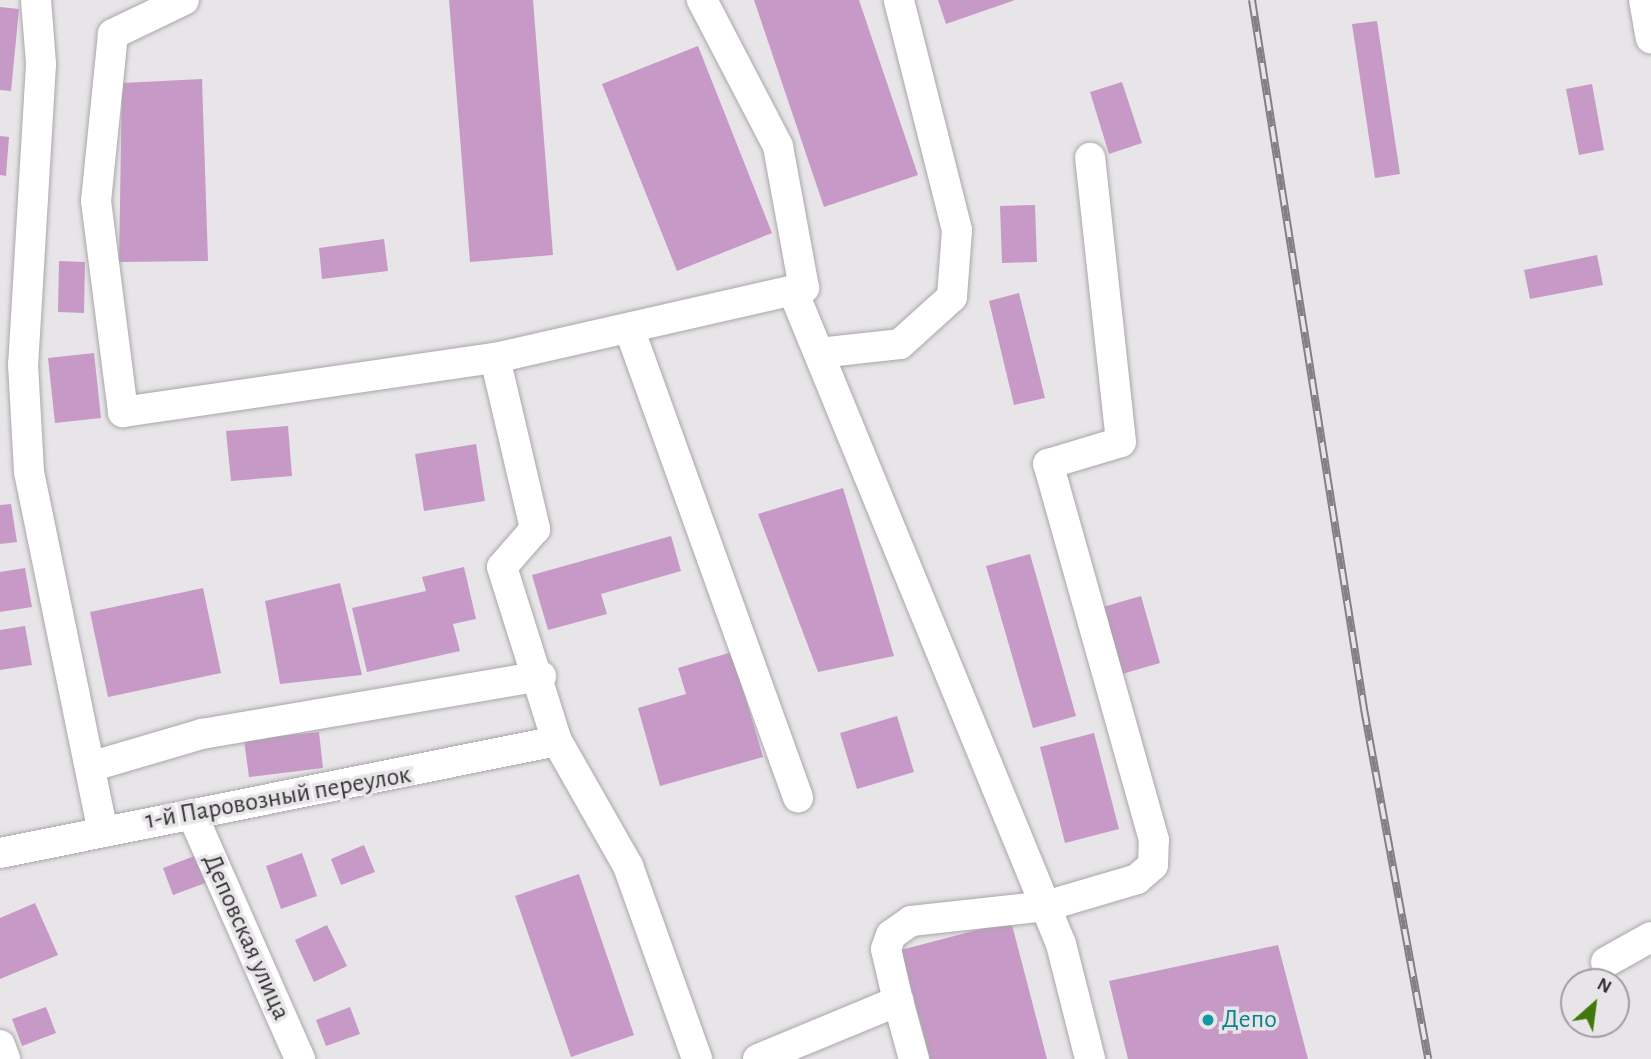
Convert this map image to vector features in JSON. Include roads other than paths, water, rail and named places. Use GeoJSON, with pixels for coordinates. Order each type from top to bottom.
{"type":"FeatureCollection","features":[{"type":"Feature","properties":{"kind":"street"},"geometry":{"type":"LineString","coordinates":[[36,0],[41,64],[11,365],[29,472],[102,828]]}},
{"type":"Feature","properties":{"kind":"street"},"geometry":{"type":"LineString","coordinates":[[184,0],[113,34],[96,201],[123,412],[495,358],[804,288],[778,146],[702,0]]}},
{"type":"Feature","properties":{"kind":"street"},"geometry":{"type":"LineString","coordinates":[[819,353],[900,344],[952,297],[957,230],[899,0]]}},
{"type":"Feature","properties":{"kind":"street"},"geometry":{"type":"LineString","coordinates":[[1644,0],[1651,38]]}},
{"type":"Feature","properties":{"kind":"street"},"geometry":{"type":"LineString","coordinates":[[914,1059],[886,949],[891,935],[911,922],[1046,906],[1137,878],[1153,865],[1154,840],[1048,464],[1121,442],[1090,158]]}},
{"type":"Feature","properties":{"kind":"street"},"geometry":{"type":"LineString","coordinates":[[793,291],[1046,906],[1090,1059]]}},
{"type":"Feature","properties":{"kind":"street"},"geometry":{"type":"LineString","coordinates":[[629,328],[798,799]]}},
{"type":"Feature","properties":{"kind":"street"},"geometry":{"type":"LineString","coordinates":[[495,358],[536,529],[502,567],[541,676],[556,741],[628,866],[697,1059]]}},
{"type":"Feature","properties":{"kind":"street"},"geometry":{"type":"LineString","coordinates":[[90,767],[202,733],[541,676]]}},
{"type":"Feature","properties":{"kind":"street","name":"1-й Паровозный переулок"},"geometry":{"type":"LineString","coordinates":[[0,853],[102,828],[192,814],[556,741]]}},
{"type":"Feature","properties":{"kind":"street","name":"Деповская улица"},"geometry":{"type":"LineString","coordinates":[[192,814],[300,1059]]}},
{"type":"Feature","properties":{"kind":"street"},"geometry":{"type":"LineString","coordinates":[[1606,962],[1651,937]]}},
{"type":"Feature","properties":{"kind":"street"},"geometry":{"type":"LineString","coordinates":[[758,1059],[898,1001]]}},
{"type":"Feature","properties":{"kind":"street"},"geometry":{"type":"LineString","coordinates":[[0,1045],[5,1059]]}},
{"type":"Feature","properties":{"kind":"railway"},"geometry":{"type":"LineString","coordinates":[[1252,0],[1364,709],[1428,1059]]}},
{"type":"Feature","properties":{"kind":"place","name":"Депо"},"geometry":{"type":"Point","coordinates":[1208,1020]}}]}
